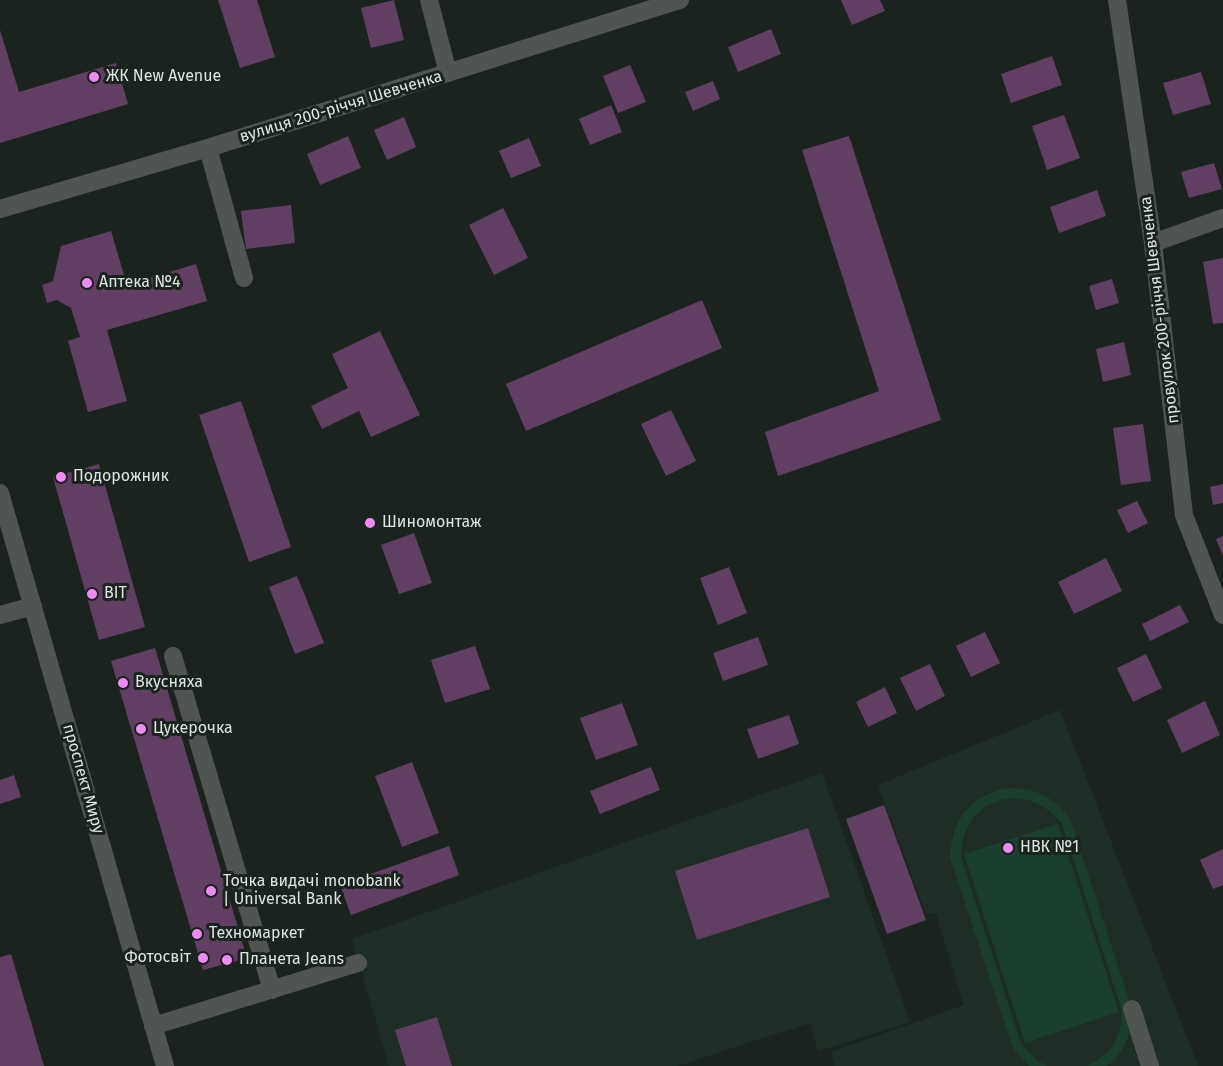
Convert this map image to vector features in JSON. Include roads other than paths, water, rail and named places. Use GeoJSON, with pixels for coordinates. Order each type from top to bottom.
{"type":"FeatureCollection","features":[{"type":"Feature","properties":{"kind":"street"},"geometry":{"type":"LineString","coordinates":[[429,0],[448,73]]}},
{"type":"Feature","properties":{"kind":"street","name":"вулиця 200-річчя Шевченка"},"geometry":{"type":"LineString","coordinates":[[0,209],[208,148],[680,0]]}},
{"type":"Feature","properties":{"kind":"street","name":"провулок 200-річчя Шевченка"},"geometry":{"type":"LineString","coordinates":[[1117,0],[1154,243],[1184,515],[1223,615]]}},
{"type":"Feature","properties":{"kind":"street"},"geometry":{"type":"LineString","coordinates":[[208,148],[244,278]]}},
{"type":"Feature","properties":{"kind":"street"},"geometry":{"type":"LineString","coordinates":[[1154,243],[1223,218]]}},
{"type":"Feature","properties":{"kind":"street","name":"проспект Миру"},"geometry":{"type":"LineString","coordinates":[[0,493],[165,1066]]}},
{"type":"Feature","properties":{"kind":"street"},"geometry":{"type":"LineString","coordinates":[[0,615],[33,606]]}},
{"type":"Feature","properties":{"kind":"street"},"geometry":{"type":"LineString","coordinates":[[173,656],[272,990]]}},
{"type":"Feature","properties":{"kind":"street"},"geometry":{"type":"LineString","coordinates":[[153,1026],[358,963]]}},
{"type":"Feature","properties":{"kind":"street"},"geometry":{"type":"LineString","coordinates":[[1132,1009],[1150,1066]]}},
{"type":"Feature","properties":{"kind":"place","name":"ЖК New Avenue"},"geometry":{"type":"Point","coordinates":[94,77]}},
{"type":"Feature","properties":{"kind":"place","name":"Аптека №4"},"geometry":{"type":"Point","coordinates":[87,283]}},
{"type":"Feature","properties":{"kind":"place","name":"Подорожник"},"geometry":{"type":"Point","coordinates":[61,477]}},
{"type":"Feature","properties":{"kind":"place","name":"Шиномонтаж"},"geometry":{"type":"Point","coordinates":[370,523]}},
{"type":"Feature","properties":{"kind":"place","name":"ВІТ"},"geometry":{"type":"Point","coordinates":[92,594]}},
{"type":"Feature","properties":{"kind":"place","name":"Вкусняха"},"geometry":{"type":"Point","coordinates":[123,683]}},
{"type":"Feature","properties":{"kind":"place","name":"Цукерочка"},"geometry":{"type":"Point","coordinates":[141,729]}},
{"type":"Feature","properties":{"kind":"place","name":"НВК №1"},"geometry":{"type":"Point","coordinates":[1008,848]}},
{"type":"Feature","properties":{"kind":"place","name":"Точка видачі monobank | Universal Bank"},"geometry":{"type":"Point","coordinates":[211,891]}},
{"type":"Feature","properties":{"kind":"place","name":"Техномаркет"},"geometry":{"type":"Point","coordinates":[197,934]}},
{"type":"Feature","properties":{"kind":"place","name":"Фотосвіт"},"geometry":{"type":"Point","coordinates":[203,958]}},
{"type":"Feature","properties":{"kind":"place","name":"Планета Jeans"},"geometry":{"type":"Point","coordinates":[227,960]}}]}
